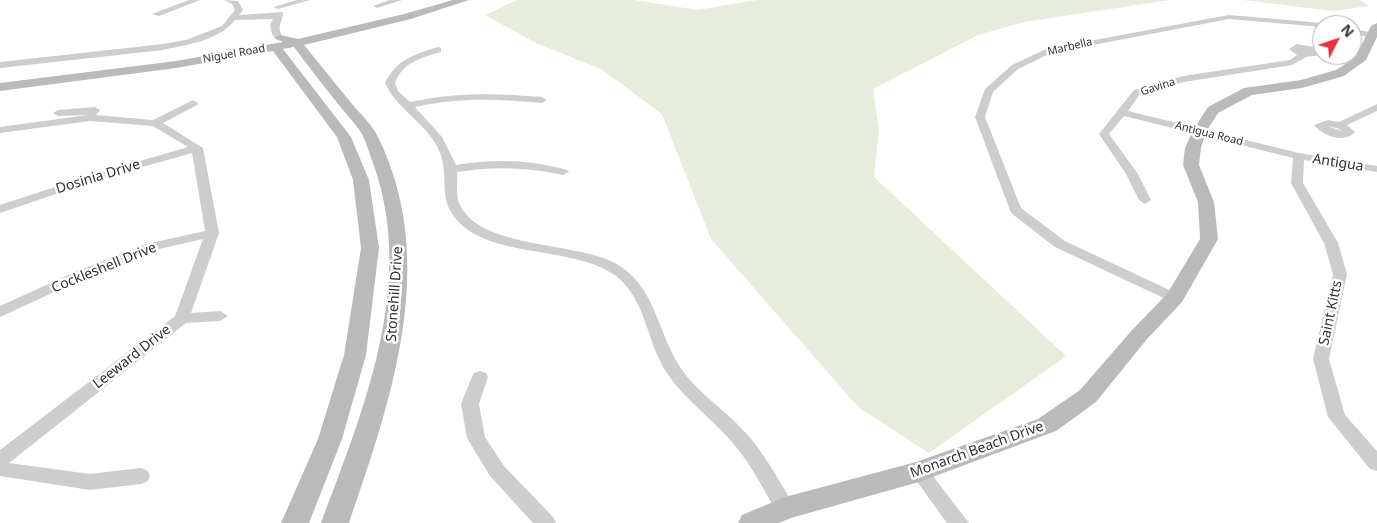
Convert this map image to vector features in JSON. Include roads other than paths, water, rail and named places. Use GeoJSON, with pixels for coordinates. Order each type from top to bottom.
{"type":"FeatureCollection","features":[{"type":"Feature","properties":{"kind":"main road","name":"Niguel Road"},"geometry":{"type":"LineString","coordinates":[[277,42],[296,42]]}},
{"type":"Feature","properties":{"kind":"main road","name":"Stonehill Drive"},"geometry":{"type":"LineString","coordinates":[[277,42],[344,137],[361,180],[370,248],[355,355],[330,439],[295,523]]}},
{"type":"Feature","properties":{"kind":"main road","name":"Stonehill Drive"},"geometry":{"type":"LineString","coordinates":[[296,42],[370,136],[393,195],[400,250],[395,332],[376,406],[335,523]]}},
{"type":"Feature","properties":{"kind":"street"},"geometry":{"type":"LineString","coordinates":[[156,14],[196,0]]}},
{"type":"Feature","properties":{"kind":"street"},"geometry":{"type":"LineString","coordinates":[[0,65],[163,47],[207,36],[225,28],[239,10],[235,3],[228,0]]}},
{"type":"Feature","properties":{"kind":"street"},"geometry":{"type":"LineString","coordinates":[[233,18],[279,12],[306,0]]}},
{"type":"Feature","properties":{"kind":"street"},"geometry":{"type":"LineString","coordinates":[[377,6],[398,0]]}},
{"type":"Feature","properties":{"kind":"street","name":"Niguel Road"},"geometry":{"type":"LineString","coordinates":[[0,87],[158,67],[277,42],[438,0]]}},
{"type":"Feature","properties":{"kind":"street","name":"Niguel Road"},"geometry":{"type":"LineString","coordinates":[[296,42],[382,23],[464,0]]}},
{"type":"Feature","properties":{"kind":"street"},"geometry":{"type":"LineString","coordinates":[[277,42],[274,25],[279,12]]}},
{"type":"Feature","properties":{"kind":"street","name":"Marbella"},"geometry":{"type":"LineString","coordinates":[[1174,298],[1060,244],[1015,210],[980,117],[988,91],[1015,67],[1049,51],[1229,17],[1312,24]]}},
{"type":"Feature","properties":{"kind":"street"},"geometry":{"type":"LineString","coordinates":[[1362,31],[1375,30]]}},
{"type":"Feature","properties":{"kind":"street","name":"Monarch Beach Drive"},"geometry":{"type":"LineString","coordinates":[[752,523],[784,508],[919,472],[1047,425],[1088,396],[1140,334],[1174,298],[1209,238],[1206,202],[1191,165],[1192,148],[1199,132],[1213,110],[1249,91],[1302,84],[1340,73],[1360,60],[1375,30]]}},
{"type":"Feature","properties":{"kind":"street","name":"Niguel Road"},"geometry":{"type":"LineString","coordinates":[[0,80],[277,42]]}},
{"type":"Feature","properties":{"kind":"street"},"geometry":{"type":"LineString","coordinates":[[438,50],[408,59],[398,66],[393,73],[390,83],[394,92],[440,139],[452,169],[450,188],[452,206],[467,222],[487,235],[587,255],[610,265],[633,284],[648,305],[668,362],[688,388],[745,444],[784,508]]}},
{"type":"Feature","properties":{"kind":"street","name":"Gavina"},"geometry":{"type":"LineString","coordinates":[[1145,200],[1132,174],[1104,134],[1137,92],[1183,79],[1292,62],[1306,54]]}},
{"type":"Feature","properties":{"kind":"street"},"geometry":{"type":"LineString","coordinates":[[407,106],[466,95],[542,100]]}},
{"type":"Feature","properties":{"kind":"street"},"geometry":{"type":"LineString","coordinates":[[155,123],[193,103]]}},
{"type":"Feature","properties":{"kind":"street"},"geometry":{"type":"LineString","coordinates":[[1340,125],[1377,107]]}},
{"type":"Feature","properties":{"kind":"street"},"geometry":{"type":"LineString","coordinates":[[0,121],[95,110],[90,118]]}},
{"type":"Feature","properties":{"kind":"street","name":"Antigua Road"},"geometry":{"type":"LineString","coordinates":[[1120,112],[1299,156]]}},
{"type":"Feature","properties":{"kind":"street"},"geometry":{"type":"LineString","coordinates":[[0,130],[90,118],[155,123],[197,148]]}},
{"type":"Feature","properties":{"kind":"street","name":"Dosinia Drive"},"geometry":{"type":"LineString","coordinates":[[0,209],[96,177],[197,148]]}},
{"type":"Feature","properties":{"kind":"street","name":"Leeward Drive"},"geometry":{"type":"LineString","coordinates":[[0,460],[182,318],[212,233],[197,148]]}},
{"type":"Feature","properties":{"kind":"street","name":"Antigua"},"geometry":{"type":"LineString","coordinates":[[1299,156],[1377,169]]}},
{"type":"Feature","properties":{"kind":"street","name":"Saint Kitts"},"geometry":{"type":"LineString","coordinates":[[1299,156],[1296,184],[1332,243],[1340,274],[1321,359],[1337,417],[1377,464]]}},
{"type":"Feature","properties":{"kind":"street"},"geometry":{"type":"LineString","coordinates":[[452,169],[489,163],[516,162],[543,166],[564,172]]}},
{"type":"Feature","properties":{"kind":"street","name":"Cockleshell Drive"},"geometry":{"type":"LineString","coordinates":[[0,312],[82,274],[151,247],[212,233]]}},
{"type":"Feature","properties":{"kind":"street"},"geometry":{"type":"LineString","coordinates":[[182,318],[220,316]]}},
{"type":"Feature","properties":{"kind":"street"},"geometry":{"type":"LineString","coordinates":[[480,377],[470,404],[476,438],[497,471],[546,523]]}},
{"type":"Feature","properties":{"kind":"street"},"geometry":{"type":"LineString","coordinates":[[0,469],[90,482],[141,476]]}},
{"type":"Feature","properties":{"kind":"street"},"geometry":{"type":"LineString","coordinates":[[919,472],[959,523]]}}]}
